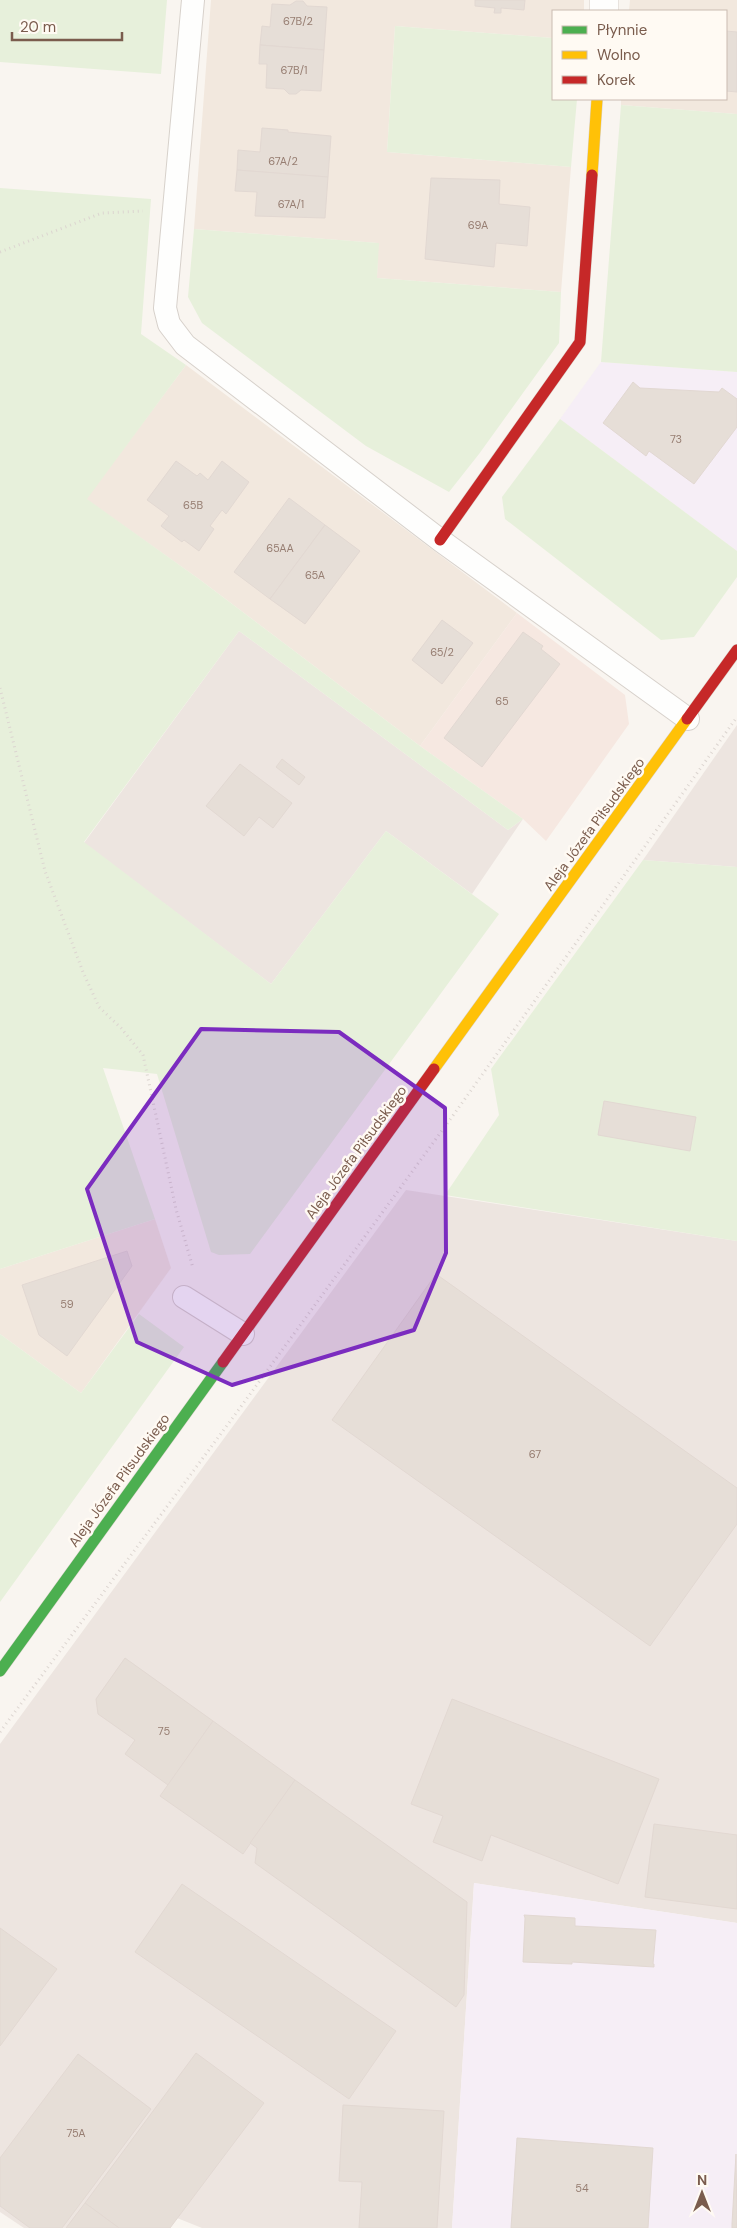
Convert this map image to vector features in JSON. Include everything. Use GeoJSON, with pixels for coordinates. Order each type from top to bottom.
{"type":"FeatureCollection","features":[{"type":"Feature","properties":{"kind":"main road"},"geometry":{"type":"LineString","coordinates":[[440,540],[580,342],[598,100]]}},
{"type":"Feature","properties":{"kind":"main road","name":"Aleja Józefa Piłsudskiego"},"geometry":{"type":"LineString","coordinates":[[0,1671],[737,650]]}},
{"type":"Feature","properties":{"kind":"lane"},"geometry":{"type":"LineString","coordinates":[[194,0],[176,208],[165,308],[169,324],[185,345],[440,540],[688,719]]}},
{"type":"Feature","properties":{"kind":"lane"},"geometry":{"type":"LineString","coordinates":[[184,1297],[243,1334]]}},
{"type":"Feature","properties":{"kind":"path"},"geometry":{"type":"LineString","coordinates":[[0,252],[102,213],[176,208]]}},
{"type":"Feature","properties":{"kind":"path"},"geometry":{"type":"LineString","coordinates":[[0,688],[44,871],[83,972],[99,1007],[121,1028],[143,1055],[176,1209],[197,1287],[184,1297]]}},
{"type":"Feature","properties":{"kind":"path"},"geometry":{"type":"LineString","coordinates":[[0,1732],[237,1412],[457,1110],[737,717]]}},
{"type":"Feature","properties":{"kind":"highlighted area"},"geometry":{"type":"Polygon","coordinates":[[[201,1029],[339,1032],[445,1108],[446,1253],[414,1330],[232,1385],[137,1342],[87,1189],[201,1029]]]}},
{"type":"Feature","properties":{"kind":"shaded area"},"geometry":{"type":"Polygon","coordinates":[[[211,0],[584,0],[584,10],[552,10],[552,38],[395,26],[387,152],[571,167],[561,292],[377,278],[378,243],[194,229],[211,0]]]}},
{"type":"Feature","properties":{"kind":"shaded area"},"geometry":{"type":"Polygon","coordinates":[[[630,0],[737,0],[737,114],[621,105],[621,100],[727,100],[727,10],[629,10],[630,0]]]}},
{"type":"Feature","properties":{"kind":"shaded area"},"geometry":{"type":"Polygon","coordinates":[[[601,362],[737,372],[737,551],[560,419],[601,362]]]}},
{"type":"Feature","properties":{"kind":"shaded area"},"geometry":{"type":"Polygon","coordinates":[[[186,365],[517,613],[420,746],[199,579],[86,499],[186,365]]]}},
{"type":"Feature","properties":{"kind":"shaded area"},"geometry":{"type":"Polygon","coordinates":[[[517,613],[625,695],[629,724],[546,841],[523,819],[420,746],[517,613]]]}},
{"type":"Feature","properties":{"kind":"shaded area"},"geometry":{"type":"Polygon","coordinates":[[[239,631],[508,830],[523,819],[472,894],[386,831],[271,984],[84,843],[239,631]]]}},
{"type":"Feature","properties":{"kind":"shaded area"},"geometry":{"type":"Polygon","coordinates":[[[737,725],[737,867],[643,860],[737,725]]]}},
{"type":"Feature","properties":{"kind":"shaded area"},"geometry":{"type":"Polygon","coordinates":[[[406,1190],[737,1241],[737,1923],[474,1883],[452,2228],[202,2228],[177,2218],[170,2228],[24,2228],[0,2212],[0,1744],[406,1190]]]}},
{"type":"Feature","properties":{"kind":"shaded area"},"geometry":{"type":"Polygon","coordinates":[[[155,1219],[171,1268],[81,1393],[0,1334],[0,1269],[155,1219]]]}},
{"type":"Feature","properties":{"kind":"shaded area"},"geometry":{"type":"Polygon","coordinates":[[[474,1883],[737,1923],[737,2228],[452,2228],[474,1883]]]}},
{"type":"Feature","properties":{"kind":"green space"},"geometry":{"type":"Polygon","coordinates":[[[0,0],[167,0],[161,74],[0,62],[0,0]]]}},
{"type":"Feature","properties":{"kind":"green space"},"geometry":{"type":"Polygon","coordinates":[[[395,26],[552,38],[552,100],[577,100],[571,167],[387,152],[395,26]]]}},
{"type":"Feature","properties":{"kind":"green space"},"geometry":{"type":"Polygon","coordinates":[[[621,105],[737,114],[737,372],[601,362],[621,105]]]}},
{"type":"Feature","properties":{"kind":"green space"},"geometry":{"type":"Polygon","coordinates":[[[0,188],[151,199],[141,334],[186,365],[87,499],[199,579],[420,746],[523,819],[508,830],[239,631],[84,842],[271,984],[386,831],[499,914],[250,1254],[219,1255],[211,1252],[157,1074],[103,1068],[155,1219],[0,1269],[0,188]]]}},
{"type":"Feature","properties":{"kind":"green space"},"geometry":{"type":"Polygon","coordinates":[[[194,229],[379,243],[377,278],[561,292],[559,343],[479,454],[449,492],[366,446],[202,323],[188,297],[194,229]]]}},
{"type":"Feature","properties":{"kind":"green space"},"geometry":{"type":"Polygon","coordinates":[[[560,419],[737,551],[737,577],[694,637],[661,640],[505,519],[502,497],[560,419]]]}},
{"type":"Feature","properties":{"kind":"green space"},"geometry":{"type":"Polygon","coordinates":[[[643,860],[737,867],[737,1241],[445,1195],[499,1115],[491,1069],[643,860]]]}},
{"type":"Feature","properties":{"kind":"green space"},"geometry":{"type":"Polygon","coordinates":[[[139,1314],[184,1347],[0,1602],[0,1334],[81,1393],[139,1314]]]}},
{"type":"Feature","properties":{"kind":"building"},"geometry":{"type":"Polygon","coordinates":[[[475,0],[525,0],[524,10],[501,8],[501,13],[494,13],[495,8],[475,6],[475,0]]]}},
{"type":"Feature","properties":{"kind":"building"},"geometry":{"type":"Polygon","coordinates":[[[296,1],[303,1],[307,6],[327,7],[324,50],[260,45],[262,26],[270,27],[272,4],[290,5],[296,1]]]}},
{"type":"Feature","properties":{"kind":"building"},"geometry":{"type":"Polygon","coordinates":[[[727,31],[737,32],[737,92],[727,91],[727,31]]]}},
{"type":"Feature","properties":{"kind":"building"},"geometry":{"type":"Polygon","coordinates":[[[260,45],[324,50],[321,91],[301,90],[296,94],[289,94],[284,89],[266,88],[267,64],[259,64],[260,45]]]}},
{"type":"Feature","properties":{"kind":"building"},"geometry":{"type":"Polygon","coordinates":[[[262,128],[331,136],[328,177],[237,170],[238,150],[260,152],[262,128]]]}},
{"type":"Feature","properties":{"kind":"building"},"geometry":{"type":"Polygon","coordinates":[[[237,170],[328,177],[325,218],[255,216],[257,192],[235,191],[237,170]]]}},
{"type":"Feature","properties":{"kind":"building"},"geometry":{"type":"Polygon","coordinates":[[[431,178],[500,180],[499,204],[530,207],[527,246],[496,243],[494,267],[425,259],[431,178]]]}},
{"type":"Feature","properties":{"kind":"building"},"geometry":{"type":"Polygon","coordinates":[[[633,382],[640,388],[719,392],[722,388],[737,399],[737,427],[694,484],[649,451],[646,456],[603,423],[633,382]]]}},
{"type":"Feature","properties":{"kind":"building"},"geometry":{"type":"Polygon","coordinates":[[[176,461],[197,476],[200,473],[208,480],[222,461],[249,482],[226,514],[222,510],[210,526],[214,529],[199,551],[184,540],[182,542],[161,526],[169,516],[147,500],[176,461]]]}},
{"type":"Feature","properties":{"kind":"building"},"geometry":{"type":"Polygon","coordinates":[[[289,498],[325,525],[270,599],[234,572],[289,498]]]}},
{"type":"Feature","properties":{"kind":"building"},"geometry":{"type":"Polygon","coordinates":[[[325,525],[360,551],[305,624],[270,599],[325,525]]]}},
{"type":"Feature","properties":{"kind":"building"},"geometry":{"type":"Polygon","coordinates":[[[442,620],[473,643],[442,684],[412,660],[442,620]]]}},
{"type":"Feature","properties":{"kind":"building"},"geometry":{"type":"Polygon","coordinates":[[[523,632],[543,646],[541,649],[560,664],[482,767],[444,738],[523,632]]]}},
{"type":"Feature","properties":{"kind":"building"},"geometry":{"type":"Polygon","coordinates":[[[282,759],[305,777],[299,785],[276,767],[282,759]]]}},
{"type":"Feature","properties":{"kind":"building"},"geometry":{"type":"Polygon","coordinates":[[[240,764],[292,803],[273,828],[259,817],[244,836],[206,806],[240,764]]]}},
{"type":"Feature","properties":{"kind":"building"},"geometry":{"type":"Polygon","coordinates":[[[604,1101],[696,1117],[690,1151],[598,1135],[604,1101]]]}},
{"type":"Feature","properties":{"kind":"building"},"geometry":{"type":"Polygon","coordinates":[[[127,1251],[132,1266],[67,1356],[39,1335],[22,1285],[127,1251]]]}},
{"type":"Feature","properties":{"kind":"building"},"geometry":{"type":"Polygon","coordinates":[[[436,1274],[737,1488],[737,1524],[650,1646],[332,1420],[436,1274]]]}},
{"type":"Feature","properties":{"kind":"building"},"geometry":{"type":"Polygon","coordinates":[[[125,1658],[213,1721],[168,1785],[125,1754],[135,1740],[98,1714],[96,1699],[125,1658]]]}},
{"type":"Feature","properties":{"kind":"building"},"geometry":{"type":"Polygon","coordinates":[[[452,1699],[659,1779],[618,1884],[491,1835],[482,1861],[433,1842],[443,1816],[411,1804],[452,1699]]]}},
{"type":"Feature","properties":{"kind":"building"},"geometry":{"type":"Polygon","coordinates":[[[213,1721],[295,1780],[243,1854],[160,1796],[213,1721]]]}},
{"type":"Feature","properties":{"kind":"building"},"geometry":{"type":"Polygon","coordinates":[[[295,1780],[467,1902],[464,1995],[456,2007],[255,1863],[257,1848],[250,1843],[295,1780]]]}},
{"type":"Feature","properties":{"kind":"building"},"geometry":{"type":"Polygon","coordinates":[[[654,1824],[737,1835],[737,1909],[645,1897],[654,1824]]]}},
{"type":"Feature","properties":{"kind":"building"},"geometry":{"type":"Polygon","coordinates":[[[182,1884],[396,2031],[349,2099],[135,1952],[182,1884]]]}},
{"type":"Feature","properties":{"kind":"building"},"geometry":{"type":"Polygon","coordinates":[[[524,1915],[575,1918],[575,1926],[656,1930],[654,1967],[572,1962],[572,1964],[523,1962],[524,1915]]]}},
{"type":"Feature","properties":{"kind":"building"},"geometry":{"type":"Polygon","coordinates":[[[0,1928],[57,1969],[0,2046],[0,1928]]]}},
{"type":"Feature","properties":{"kind":"building"},"geometry":{"type":"Polygon","coordinates":[[[196,2053],[264,2103],[170,2228],[119,2228],[85,2203],[196,2053]]]}},
{"type":"Feature","properties":{"kind":"building"},"geometry":{"type":"Polygon","coordinates":[[[78,2054],[151,2109],[62,2228],[30,2228],[0,2206],[0,2158],[78,2054]]]}},
{"type":"Feature","properties":{"kind":"building"},"geometry":{"type":"Polygon","coordinates":[[[343,2105],[444,2111],[437,2228],[359,2228],[362,2182],[339,2181],[343,2105]]]}},
{"type":"Feature","properties":{"kind":"building"},"geometry":{"type":"Polygon","coordinates":[[[517,2138],[653,2148],[648,2228],[511,2228],[517,2138]]]}},
{"type":"Feature","properties":{"kind":"building"},"geometry":{"type":"Polygon","coordinates":[[[736,2154],[737,2228],[732,2228],[732,2224],[736,2154]]]}},
{"type":"Feature","properties":{"kind":"building"},"geometry":{"type":"Polygon","coordinates":[[[85,2203],[119,2228],[66,2228],[85,2203]]]}},
{"type":"Feature","properties":{"kind":"traffic: fast"},"geometry":{"type":"LineString","coordinates":[[0,1671],[223,1362]]}},
{"type":"Feature","properties":{"kind":"traffic: slow"},"geometry":{"type":"LineString","coordinates":[[592,175],[597,100]]}},
{"type":"Feature","properties":{"kind":"traffic: slow"},"geometry":{"type":"LineString","coordinates":[[434,1069],[687,719]]}},
{"type":"Feature","properties":{"kind":"traffic: jam"},"geometry":{"type":"LineString","coordinates":[[440,540],[580,342],[592,175]]}},
{"type":"Feature","properties":{"kind":"traffic: jam"},"geometry":{"type":"LineString","coordinates":[[687,719],[737,650]]}},
{"type":"Feature","properties":{"kind":"traffic: jam"},"geometry":{"type":"LineString","coordinates":[[223,1362],[434,1069]]}}]}
